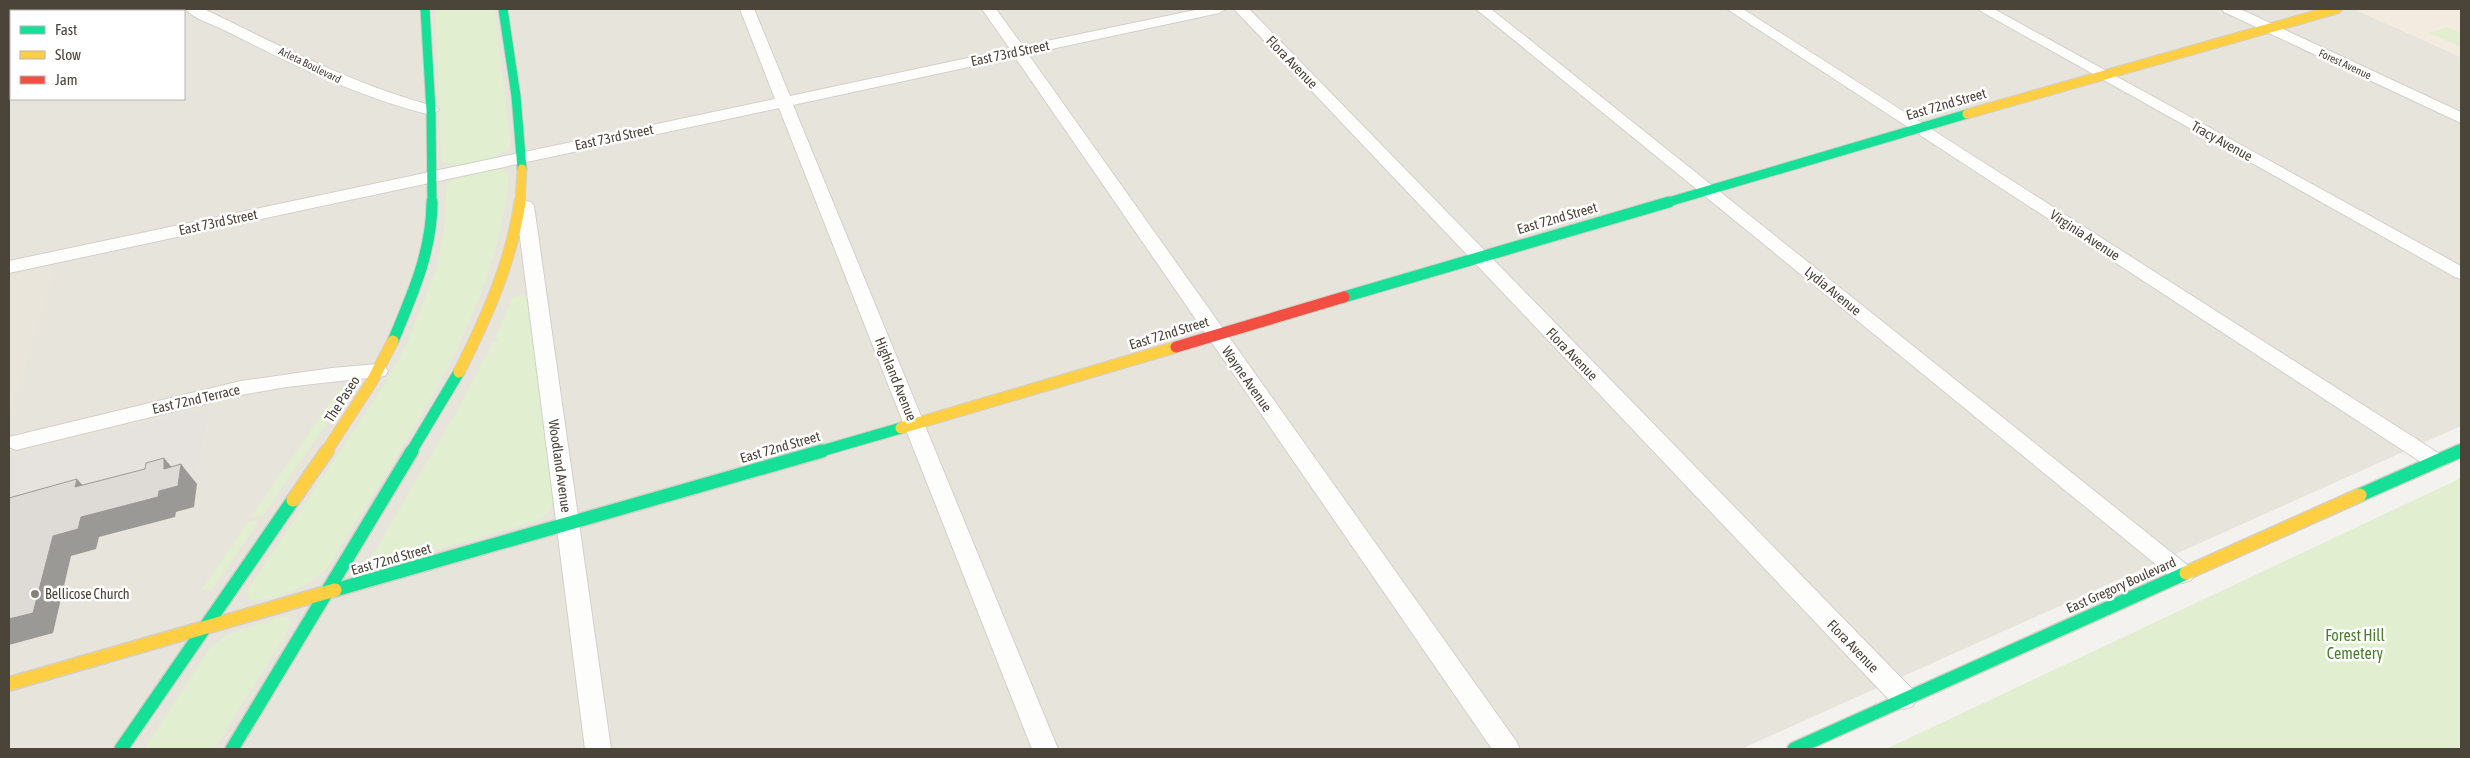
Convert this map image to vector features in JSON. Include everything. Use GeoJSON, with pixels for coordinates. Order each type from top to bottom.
{"type":"FeatureCollection","features":[{"type":"Feature","properties":{"kind":"main road","name":"The Paseo"},"geometry":{"type":"LineString","coordinates":[[121,749],[348,418],[378,371],[405,315],[420,278],[432,218],[431,110],[425,9]]}},
{"type":"Feature","properties":{"kind":"main road"},"geometry":{"type":"LineString","coordinates":[[232,749],[434,416],[477,338],[503,280],[514,242],[522,184],[522,157],[503,9]]}},
{"type":"Feature","properties":{"kind":"main road","name":"East 72nd Street"},"geometry":{"type":"LineString","coordinates":[[9,684],[914,424],[1918,128],[2337,9]]}},
{"type":"Feature","properties":{"kind":"main road","name":"East Gregory Boulevard"},"geometry":{"type":"LineString","coordinates":[[1794,749],[1904,698],[2461,450]]}},
{"type":"Feature","properties":{"kind":"street","name":"Arleta Boulevard"},"geometry":{"type":"LineString","coordinates":[[193,9],[349,83],[396,102],[431,110]]}},
{"type":"Feature","properties":{"kind":"street","name":"Highland Avenue"},"geometry":{"type":"LineString","coordinates":[[747,9],[1045,749]]}},
{"type":"Feature","properties":{"kind":"street","name":"Wayne Avenue"},"geometry":{"type":"LineString","coordinates":[[989,9],[1507,749]]}},
{"type":"Feature","properties":{"kind":"street","name":"East 73rd Street"},"geometry":{"type":"LineString","coordinates":[[9,267],[1219,9]]}},
{"type":"Feature","properties":{"kind":"street","name":"Flora Avenue"},"geometry":{"type":"LineString","coordinates":[[1241,9],[1904,698]]}},
{"type":"Feature","properties":{"kind":"street","name":"Lydia Avenue"},"geometry":{"type":"LineString","coordinates":[[1483,9],[2183,574]]}},
{"type":"Feature","properties":{"kind":"street","name":"Virginia Avenue"},"geometry":{"type":"LineString","coordinates":[[1734,9],[2435,461]]}},
{"type":"Feature","properties":{"kind":"street","name":"Tracy Avenue"},"geometry":{"type":"LineString","coordinates":[[1984,9],[2461,273]]}},
{"type":"Feature","properties":{"kind":"street","name":"Forest Avenue"},"geometry":{"type":"LineString","coordinates":[[2229,9],[2461,118]]}},
{"type":"Feature","properties":{"kind":"street","name":"Woodland Avenue"},"geometry":{"type":"LineString","coordinates":[[522,184],[598,749]]}},
{"type":"Feature","properties":{"kind":"street","name":"East 72nd Terrace"},"geometry":{"type":"LineString","coordinates":[[16,442],[217,393],[282,380],[334,373],[378,371]]}},
{"type":"Feature","properties":{"kind":"shaded area"},"geometry":{"type":"Polygon","coordinates":[[[9,9],[2354,9],[2461,57],[2461,426],[1741,749],[9,749],[9,9]]]}},
{"type":"Feature","properties":{"kind":"shaded area"},"geometry":{"type":"Polygon","coordinates":[[[2354,9],[2461,10],[2461,57],[2354,9]]]}},
{"type":"Feature","properties":{"kind":"shaded area"},"geometry":{"type":"Polygon","coordinates":[[[56,262],[54,271],[9,422],[9,273],[56,262]]]}},
{"type":"Feature","properties":{"kind":"shaded area"},"geometry":{"type":"Polygon","coordinates":[[[210,407],[197,470],[9,521],[9,463],[11,455],[210,407]]]}},
{"type":"Feature","properties":{"kind":"green space"},"geometry":{"type":"Polygon","coordinates":[[[435,9],[495,9],[511,147],[487,159],[456,165],[441,161],[435,9]]]}},
{"type":"Feature","properties":{"kind":"green space"},"geometry":{"type":"Polygon","coordinates":[[[2447,27],[2461,33],[2461,47],[2429,33],[2447,27]]]}},
{"type":"Feature","properties":{"kind":"green space"},"geometry":{"type":"Polygon","coordinates":[[[498,169],[507,173],[509,177],[500,231],[485,282],[465,332],[441,381],[414,428],[328,567],[312,581],[292,591],[271,598],[250,600],[247,595],[249,588],[383,387],[407,343],[436,270],[444,230],[447,183],[463,175],[498,169]]]}},
{"type":"Feature","properties":{"kind":"green space"},"geometry":{"type":"Polygon","coordinates":[[[523,294],[528,297],[553,498],[550,510],[535,521],[387,564],[372,564],[370,559],[457,411],[493,342],[497,342],[498,338],[495,338],[512,298],[523,294]]]}},
{"type":"Feature","properties":{"kind":"green space"},"geometry":{"type":"Polygon","coordinates":[[[345,385],[347,394],[263,516],[251,517],[337,392],[345,385]]]}},
{"type":"Feature","properties":{"kind":"green space","name":"Forest Hill Cemetery"},"geometry":{"type":"Polygon","coordinates":[[[2461,478],[2461,749],[1886,749],[2461,478]]]}},
{"type":"Feature","properties":{"kind":"green space"},"geometry":{"type":"Polygon","coordinates":[[[259,521],[212,590],[201,590],[248,522],[259,521]]]}},
{"type":"Feature","properties":{"kind":"green space"},"geometry":{"type":"Polygon","coordinates":[[[281,617],[288,618],[291,621],[290,628],[214,749],[144,749],[210,648],[228,634],[281,617]]]}},
{"type":"Feature","properties":{"kind":"building"},"geometry":{"type":"Polygon","coordinates":[[[164,458],[164,469],[181,464],[178,486],[159,491],[158,497],[81,517],[78,529],[53,536],[33,613],[9,619],[9,498],[77,479],[75,487],[145,469],[146,463],[164,458]]]}},
{"type":"Feature","properties":{"kind":"traffic: fast"},"geometry":{"type":"LineString","coordinates":[[393,341],[420,278],[432,218],[431,110],[425,9]]}},
{"type":"Feature","properties":{"kind":"traffic: fast"},"geometry":{"type":"LineString","coordinates":[[503,9],[516,96],[522,169]]}},
{"type":"Feature","properties":{"kind":"traffic: fast"},"geometry":{"type":"LineString","coordinates":[[1344,297],[1967,114]]}},
{"type":"Feature","properties":{"kind":"traffic: fast"},"geometry":{"type":"LineString","coordinates":[[232,749],[459,372]]}},
{"type":"Feature","properties":{"kind":"traffic: fast"},"geometry":{"type":"LineString","coordinates":[[335,590],[901,428]]}},
{"type":"Feature","properties":{"kind":"traffic: fast"},"geometry":{"type":"LineString","coordinates":[[2360,495],[2461,450]]}},
{"type":"Feature","properties":{"kind":"traffic: fast"},"geometry":{"type":"LineString","coordinates":[[121,749],[293,500]]}},
{"type":"Feature","properties":{"kind":"traffic: fast"},"geometry":{"type":"LineString","coordinates":[[1794,749],[2186,573]]}},
{"type":"Feature","properties":{"kind":"traffic: slow"},"geometry":{"type":"LineString","coordinates":[[1967,114],[2337,9]]}},
{"type":"Feature","properties":{"kind":"traffic: slow"},"geometry":{"type":"LineString","coordinates":[[459,372],[494,299],[511,249],[521,196],[522,169]]}},
{"type":"Feature","properties":{"kind":"traffic: slow"},"geometry":{"type":"LineString","coordinates":[[293,500],[359,403],[393,341]]}},
{"type":"Feature","properties":{"kind":"traffic: slow"},"geometry":{"type":"LineString","coordinates":[[901,428],[1176,347]]}},
{"type":"Feature","properties":{"kind":"traffic: slow"},"geometry":{"type":"LineString","coordinates":[[2186,573],[2360,495]]}},
{"type":"Feature","properties":{"kind":"traffic: slow"},"geometry":{"type":"LineString","coordinates":[[9,684],[335,590]]}},
{"type":"Feature","properties":{"kind":"traffic: jam"},"geometry":{"type":"LineString","coordinates":[[1176,347],[1344,297]]}},
{"type":"Feature","properties":{"kind":"place","name":"Bellicose Church"},"geometry":{"type":"Point","coordinates":[35,594]}}]}
